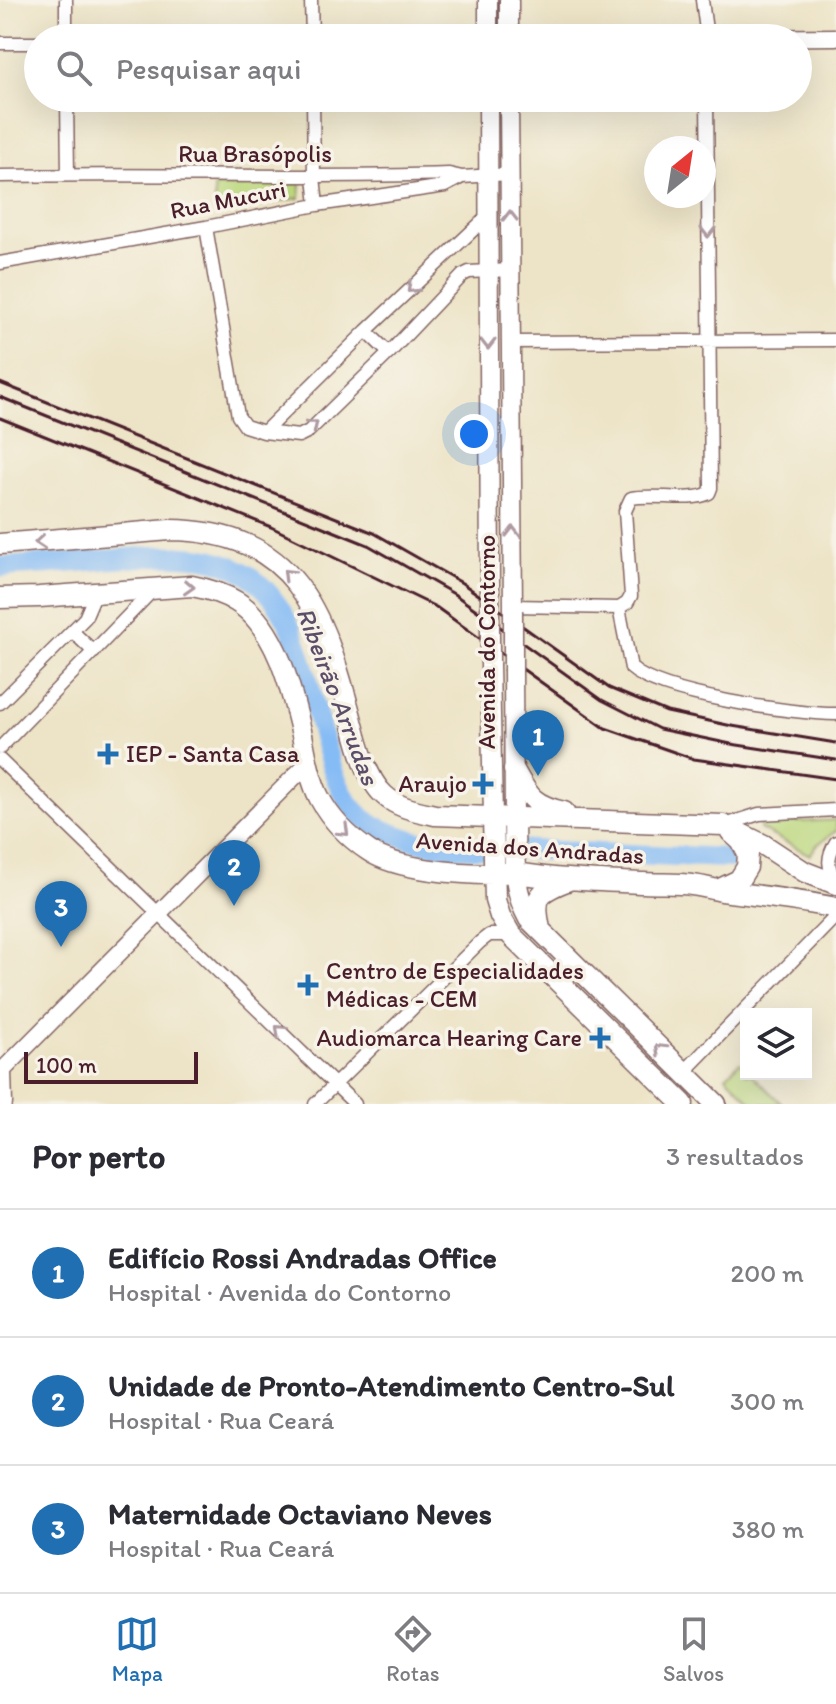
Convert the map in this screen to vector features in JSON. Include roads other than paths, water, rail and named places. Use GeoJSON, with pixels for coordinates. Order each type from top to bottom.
{"type":"FeatureCollection","features":[{"type":"Feature","properties":{"kind":"main road"},"geometry":{"type":"LineString","coordinates":[[488,0],[488,24]]}},
{"type":"Feature","properties":{"kind":"main road"},"geometry":{"type":"LineString","coordinates":[[509,0],[509,24]]}},
{"type":"Feature","properties":{"kind":"main road","name":"Avenida do Contorno"},"geometry":{"type":"LineString","coordinates":[[488,112],[490,663],[504,823],[517,892],[521,906],[541,933],[716,1104]]}},
{"type":"Feature","properties":{"kind":"main road","name":"Avenida do Contorno"},"geometry":{"type":"LineString","coordinates":[[509,112],[514,770],[493,871],[497,910],[511,935],[658,1079],[674,1101]]}},
{"type":"Feature","properties":{"kind":"main road","name":"Avenida dos Andradas"},"geometry":{"type":"LineString","coordinates":[[0,544],[144,531],[193,530],[217,534],[256,549],[273,560],[301,588],[316,612],[373,781],[383,795],[397,804],[435,815],[504,823],[586,820],[723,825],[764,845],[805,872],[836,883]]}},
{"type":"Feature","properties":{"kind":"main road","name":"Avenida dos Andradas"},"geometry":{"type":"LineString","coordinates":[[0,598],[192,586],[239,603],[253,615],[279,659],[294,702],[318,796],[337,825],[374,854],[401,864],[442,871],[515,869],[526,875],[570,880],[693,885],[836,908]]}},
{"type":"Feature","properties":{"kind":"main road"},"geometry":{"type":"LineString","coordinates":[[514,770],[534,801],[586,820]]}},
{"type":"Feature","properties":{"kind":"main road"},"geometry":{"type":"LineString","coordinates":[[718,890],[739,880],[747,867],[748,854],[741,841],[723,825]]}},
{"type":"Feature","properties":{"kind":"main road"},"geometry":{"type":"LineString","coordinates":[[541,933],[537,902],[549,888],[570,880]]}},
{"type":"Feature","properties":{"kind":"main road"},"geometry":{"type":"LineString","coordinates":[[658,1079],[670,1082],[684,1072]]}},
{"type":"Feature","properties":{"kind":"main road"},"geometry":{"type":"LineString","coordinates":[[674,1101],[685,1087],[699,1087]]}},
{"type":"Feature","properties":{"kind":"street"},"geometry":{"type":"LineString","coordinates":[[66,0],[66,24]]}},
{"type":"Feature","properties":{"kind":"street"},"geometry":{"type":"LineString","coordinates":[[311,0],[312,24]]}},
{"type":"Feature","properties":{"kind":"street"},"geometry":{"type":"LineString","coordinates":[[702,0],[705,24]]}},
{"type":"Feature","properties":{"kind":"street"},"geometry":{"type":"LineString","coordinates":[[812,37],[836,37]]}},
{"type":"Feature","properties":{"kind":"street"},"geometry":{"type":"LineString","coordinates":[[0,43],[24,43]]}},
{"type":"Feature","properties":{"kind":"street"},"geometry":{"type":"LineString","coordinates":[[67,112],[68,175]]}},
{"type":"Feature","properties":{"kind":"street"},"geometry":{"type":"LineString","coordinates":[[313,112],[317,205]]}},
{"type":"Feature","properties":{"kind":"street"},"geometry":{"type":"LineString","coordinates":[[513,608],[619,608],[631,596],[625,511],[631,498],[699,497],[709,493],[707,112]]}},
{"type":"Feature","properties":{"kind":"street","name":"Rua Brasópolis"},"geometry":{"type":"LineString","coordinates":[[0,176],[449,174],[462,177],[510,174]]}},
{"type":"Feature","properties":{"kind":"street","name":"Rua Mucuri"},"geometry":{"type":"LineString","coordinates":[[0,263],[317,205],[445,186],[462,177]]}},
{"type":"Feature","properties":{"kind":"street"},"geometry":{"type":"LineString","coordinates":[[264,432],[489,215]]}},
{"type":"Feature","properties":{"kind":"street"},"geometry":{"type":"LineString","coordinates":[[206,227],[238,416],[245,426],[264,432],[299,436],[309,431],[466,273],[511,270]]}},
{"type":"Feature","properties":{"kind":"street"},"geometry":{"type":"LineString","coordinates":[[441,260],[455,284]]}},
{"type":"Feature","properties":{"kind":"street"},"geometry":{"type":"LineString","coordinates":[[366,331],[389,353]]}},
{"type":"Feature","properties":{"kind":"street"},"geometry":{"type":"LineString","coordinates":[[512,342],[836,340]]}},
{"type":"Feature","properties":{"kind":"street"},"geometry":{"type":"LineString","coordinates":[[0,748],[155,588]]}},
{"type":"Feature","properties":{"kind":"street"},"geometry":{"type":"LineString","coordinates":[[0,703],[85,618],[96,592]]}},
{"type":"Feature","properties":{"kind":"street"},"geometry":{"type":"LineString","coordinates":[[619,608],[631,668],[645,678],[726,700],[836,714]]}},
{"type":"Feature","properties":{"kind":"street"},"geometry":{"type":"LineString","coordinates":[[72,631],[94,652]]}},
{"type":"Feature","properties":{"kind":"street"},"geometry":{"type":"LineString","coordinates":[[0,760],[355,1104]]}},
{"type":"Feature","properties":{"kind":"street"},"geometry":{"type":"LineString","coordinates":[[4,1104],[1,1073],[308,763]]}},
{"type":"Feature","properties":{"kind":"street","name":"Avenida dos Andradas"},"geometry":{"type":"LineString","coordinates":[[723,825],[759,814],[836,810]]}},
{"type":"Feature","properties":{"kind":"street","name":"Avenida dos Andradas"},"geometry":{"type":"LineString","coordinates":[[836,842],[828,859],[828,867],[836,883]]}},
{"type":"Feature","properties":{"kind":"street"},"geometry":{"type":"LineString","coordinates":[[684,1072],[836,916]]}},
{"type":"Feature","properties":{"kind":"street"},"geometry":{"type":"LineString","coordinates":[[315,1104],[480,942],[489,935],[511,935]]}},
{"type":"Feature","properties":{"kind":"waterway","name":"Ribeirão Arrudas"},"geometry":{"type":"LineString","coordinates":[[0,567],[148,556],[193,557],[235,567],[254,579],[271,596],[289,624],[306,671],[338,784],[362,817],[386,831],[426,843],[455,847],[730,858]]}},
{"type":"Feature","properties":{"kind":"railway"},"geometry":{"type":"LineString","coordinates":[[0,383],[374,533],[462,583],[609,688],[667,712],[836,743]]}},
{"type":"Feature","properties":{"kind":"railway"},"geometry":{"type":"LineString","coordinates":[[0,397],[368,545],[454,594],[602,700],[659,729],[836,760]]}},
{"type":"Feature","properties":{"kind":"railway"},"geometry":{"type":"LineString","coordinates":[[0,418],[271,527],[436,607],[605,728],[694,759],[836,779]]}},
{"type":"Feature","properties":{"kind":"place","name":"IEP - Santa Casa"},"geometry":{"type":"Point","coordinates":[108,754]}},
{"type":"Feature","properties":{"kind":"place","name":"Edifício Rossi Andradas Office"},"geometry":{"type":"Point","coordinates":[538,776]}},
{"type":"Feature","properties":{"kind":"place","name":"Araujo"},"geometry":{"type":"Point","coordinates":[483,784]}},
{"type":"Feature","properties":{"kind":"place","name":"Unidade de Pronto-Atendimento Centro-Sul"},"geometry":{"type":"Point","coordinates":[234,906]}},
{"type":"Feature","properties":{"kind":"place","name":"Maternidade Octaviano Neves"},"geometry":{"type":"Point","coordinates":[61,947]}},
{"type":"Feature","properties":{"kind":"place","name":"Centro de Especialidades Médicas - CEM"},"geometry":{"type":"Point","coordinates":[308,985]}},
{"type":"Feature","properties":{"kind":"place","name":"Audiomarca Hearing Care"},"geometry":{"type":"Point","coordinates":[600,1038]}}]}
